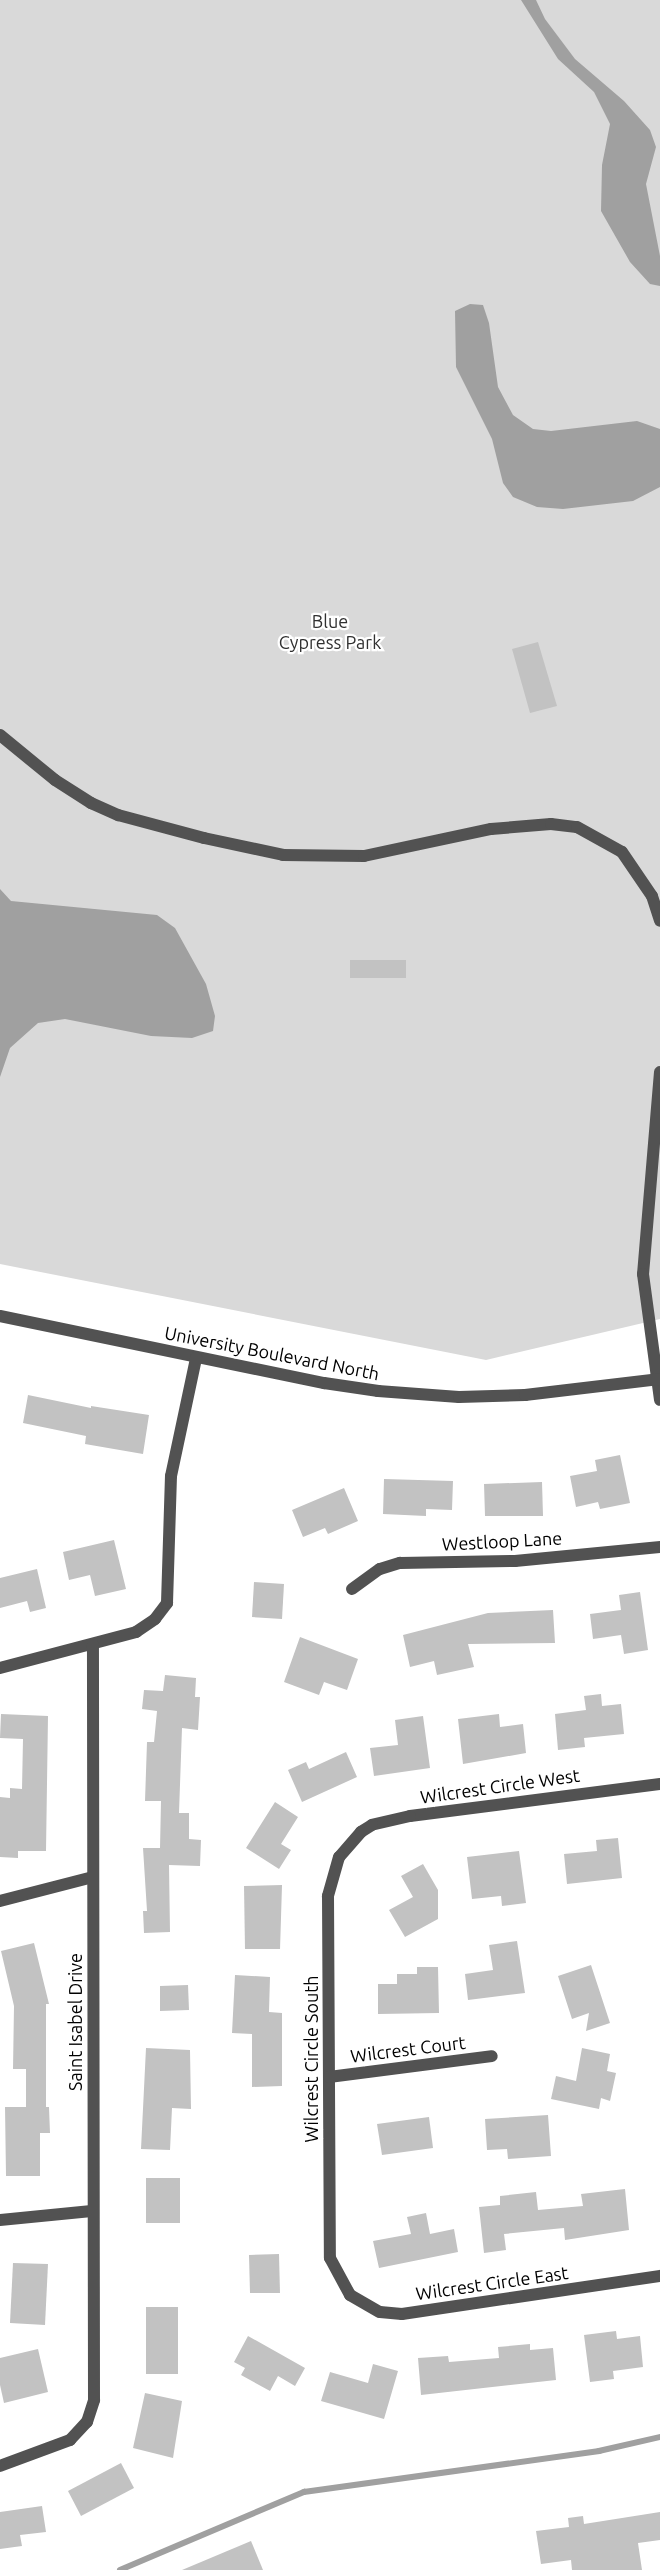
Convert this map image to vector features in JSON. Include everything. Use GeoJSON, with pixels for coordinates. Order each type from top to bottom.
{"type":"FeatureCollection","features":[{"type":"Feature","properties":{"kind":"street"},"geometry":{"type":"LineString","coordinates":[[0,735],[55,780],[91,803],[118,815],[204,838],[282,855],[364,856],[500,828],[551,824],[577,827],[622,852],[652,896],[660,921]]}},
{"type":"Feature","properties":{"kind":"street"},"geometry":{"type":"LineString","coordinates":[[660,1072],[643,1274],[660,1400]]}},
{"type":"Feature","properties":{"kind":"street","name":"University Boulevard North"},"geometry":{"type":"LineString","coordinates":[[0,1316],[196,1358],[360,1389],[459,1397],[525,1395],[658,1380]]}},
{"type":"Feature","properties":{"kind":"street"},"geometry":{"type":"LineString","coordinates":[[0,1668],[93,1645],[146,1627],[167,1603],[171,1476],[196,1358]]}},
{"type":"Feature","properties":{"kind":"street","name":"Westloop Lane"},"geometry":{"type":"LineString","coordinates":[[352,1589],[380,1569],[400,1563],[515,1561],[660,1547]]}},
{"type":"Feature","properties":{"kind":"street","name":"Saint Isabel Drive"},"geometry":{"type":"LineString","coordinates":[[0,2466],[70,2440],[87,2422],[94,2400],[92,2211],[93,1645]]}},
{"type":"Feature","properties":{"kind":"street","name":"Wilcrest Circle West"},"geometry":{"type":"LineString","coordinates":[[351,1841],[372,1825],[410,1816],[660,1784]]}},
{"type":"Feature","properties":{"kind":"street","name":"Wilcrest Circle South"},"geometry":{"type":"LineString","coordinates":[[339,2281],[330,2258],[328,1896],[340,1857],[351,1841]]}},
{"type":"Feature","properties":{"kind":"street"},"geometry":{"type":"LineString","coordinates":[[0,1901],[92,1877]]}},
{"type":"Feature","properties":{"kind":"street","name":"Wilcrest Court"},"geometry":{"type":"LineString","coordinates":[[329,2077],[492,2056]]}},
{"type":"Feature","properties":{"kind":"street"},"geometry":{"type":"LineString","coordinates":[[0,2220],[92,2211]]}},
{"type":"Feature","properties":{"kind":"street","name":"Wilcrest Circle East"},"geometry":{"type":"LineString","coordinates":[[339,2281],[361,2304],[380,2312],[402,2314],[660,2276]]}},
{"type":"Feature","properties":{"kind":"green space","name":"Blue Cypress Park"},"geometry":{"type":"Polygon","coordinates":[[[0,0],[660,0],[660,1319],[486,1360],[0,1264],[0,0]]]}},
{"type":"Feature","properties":{"kind":"shaded area"},"geometry":{"type":"Polygon","coordinates":[[[521,0],[536,0],[545,19],[575,59],[624,101],[650,130],[656,147],[646,184],[660,256],[660,286],[650,284],[630,262],[601,211],[602,165],[610,124],[594,92],[558,59],[521,0]]]}},
{"type":"Feature","properties":{"kind":"shaded area"},"geometry":{"type":"Polygon","coordinates":[[[470,304],[483,305],[489,323],[498,387],[513,415],[533,429],[551,431],[637,421],[660,429],[660,487],[633,501],[563,509],[537,507],[513,497],[503,483],[492,439],[456,367],[455,311],[470,304]]]}},
{"type":"Feature","properties":{"kind":"shaded area"},"geometry":{"type":"Polygon","coordinates":[[[0,889],[11,901],[157,915],[175,928],[206,984],[215,1016],[213,1031],[192,1038],[151,1036],[65,1019],[38,1023],[10,1048],[0,1077],[0,889]]]}},
{"type":"Feature","properties":{"kind":"building"},"geometry":{"type":"Polygon","coordinates":[[[538,642],[557,706],[530,713],[512,649],[538,642]]]}},
{"type":"Feature","properties":{"kind":"building"},"geometry":{"type":"Polygon","coordinates":[[[350,960],[406,960],[406,978],[350,978],[350,960]]]}},
{"type":"Feature","properties":{"kind":"building"},"geometry":{"type":"Polygon","coordinates":[[[28,1395],[91,1408],[91,1406],[149,1415],[143,1454],[85,1444],[86,1436],[23,1423],[28,1395]]]}},
{"type":"Feature","properties":{"kind":"building"},"geometry":{"type":"Polygon","coordinates":[[[620,1455],[630,1503],[600,1509],[598,1502],[576,1507],[570,1476],[597,1471],[595,1460],[620,1455]]]}},
{"type":"Feature","properties":{"kind":"building"},"geometry":{"type":"Polygon","coordinates":[[[384,1479],[453,1481],[452,1510],[426,1509],[426,1516],[383,1514],[384,1479]]]}},
{"type":"Feature","properties":{"kind":"building"},"geometry":{"type":"Polygon","coordinates":[[[542,1482],[543,1516],[485,1516],[484,1484],[542,1482]]]}},
{"type":"Feature","properties":{"kind":"building"},"geometry":{"type":"Polygon","coordinates":[[[344,1488],[358,1521],[328,1534],[325,1528],[303,1537],[292,1510],[344,1488]]]}},
{"type":"Feature","properties":{"kind":"building"},"geometry":{"type":"Polygon","coordinates":[[[114,1540],[126,1589],[95,1596],[90,1575],[69,1580],[63,1552],[114,1540]]]}},
{"type":"Feature","properties":{"kind":"building"},"geometry":{"type":"Polygon","coordinates":[[[37,1569],[46,1608],[30,1612],[27,1601],[0,1608],[0,1578],[37,1569]]]}},
{"type":"Feature","properties":{"kind":"building"},"geometry":{"type":"Polygon","coordinates":[[[254,1582],[284,1584],[282,1619],[252,1617],[254,1582]]]}},
{"type":"Feature","properties":{"kind":"building"},"geometry":{"type":"Polygon","coordinates":[[[640,1592],[648,1650],[624,1654],[621,1635],[593,1639],[590,1614],[621,1610],[619,1595],[640,1592]]]}},
{"type":"Feature","properties":{"kind":"building"},"geometry":{"type":"Polygon","coordinates":[[[553,1610],[555,1643],[468,1644],[474,1667],[437,1675],[434,1661],[410,1667],[403,1635],[488,1613],[553,1610]]]}},
{"type":"Feature","properties":{"kind":"building"},"geometry":{"type":"Polygon","coordinates":[[[300,1637],[358,1659],[347,1690],[324,1682],[319,1695],[284,1682],[300,1637]]]}},
{"type":"Feature","properties":{"kind":"building"},"geometry":{"type":"Polygon","coordinates":[[[165,1675],[196,1678],[195,1697],[200,1697],[198,1730],[182,1728],[179,1813],[189,1813],[189,1839],[201,1840],[200,1866],[169,1865],[170,1932],[144,1933],[143,1911],[147,1911],[143,1848],[160,1848],[161,1801],[145,1801],[147,1742],[154,1742],[157,1711],[142,1709],[144,1690],[163,1691],[165,1675]]]}},
{"type":"Feature","properties":{"kind":"building"},"geometry":{"type":"Polygon","coordinates":[[[601,1694],[602,1706],[621,1704],[624,1734],[584,1738],[585,1747],[558,1750],[555,1714],[586,1710],[584,1696],[601,1694]]]}},
{"type":"Feature","properties":{"kind":"building"},"geometry":{"type":"Polygon","coordinates":[[[1,1714],[48,1716],[46,1851],[18,1851],[18,1858],[0,1857],[0,1797],[10,1798],[10,1788],[22,1789],[23,1739],[0,1738],[1,1714]]]}},
{"type":"Feature","properties":{"kind":"building"},"geometry":{"type":"Polygon","coordinates":[[[499,1714],[500,1727],[523,1724],[526,1753],[463,1764],[458,1719],[499,1714]]]}},
{"type":"Feature","properties":{"kind":"building"},"geometry":{"type":"Polygon","coordinates":[[[423,1716],[430,1768],[374,1776],[370,1748],[398,1745],[395,1720],[423,1716]]]}},
{"type":"Feature","properties":{"kind":"building"},"geometry":{"type":"Polygon","coordinates":[[[346,1752],[357,1777],[302,1802],[288,1770],[306,1762],[309,1769],[346,1752]]]}},
{"type":"Feature","properties":{"kind":"building"},"geometry":{"type":"Polygon","coordinates":[[[275,1802],[298,1817],[281,1844],[291,1850],[279,1869],[246,1848],[275,1802]]]}},
{"type":"Feature","properties":{"kind":"building"},"geometry":{"type":"Polygon","coordinates":[[[618,1838],[622,1878],[567,1884],[564,1854],[597,1851],[596,1840],[618,1838]]]}},
{"type":"Feature","properties":{"kind":"building"},"geometry":{"type":"Polygon","coordinates":[[[519,1851],[526,1903],[502,1906],[501,1896],[472,1899],[467,1857],[519,1851]]]}},
{"type":"Feature","properties":{"kind":"building"},"geometry":{"type":"Polygon","coordinates":[[[423,1864],[438,1890],[438,1919],[405,1937],[389,1910],[413,1897],[401,1876],[423,1864]]]}},
{"type":"Feature","properties":{"kind":"building"},"geometry":{"type":"Polygon","coordinates":[[[282,1885],[280,1949],[245,1949],[244,1886],[282,1885]]]}},
{"type":"Feature","properties":{"kind":"building"},"geometry":{"type":"Polygon","coordinates":[[[517,1941],[525,1993],[468,2000],[465,1974],[493,1970],[489,1945],[517,1941]]]}},
{"type":"Feature","properties":{"kind":"building"},"geometry":{"type":"Polygon","coordinates":[[[34,1943],[49,2004],[46,2004],[46,2107],[49,2107],[50,2133],[40,2133],[40,2176],[6,2176],[5,2107],[26,2107],[26,2069],[13,2069],[14,2006],[1,1951],[34,1943]]]}},
{"type":"Feature","properties":{"kind":"building"},"geometry":{"type":"Polygon","coordinates":[[[591,1965],[610,2023],[586,2031],[589,2013],[572,2019],[558,1976],[591,1965]]]}},
{"type":"Feature","properties":{"kind":"building"},"geometry":{"type":"Polygon","coordinates":[[[417,1967],[438,1967],[439,2013],[378,2014],[378,1984],[397,1984],[397,1974],[417,1974],[417,1967]]]}},
{"type":"Feature","properties":{"kind":"building"},"geometry":{"type":"Polygon","coordinates":[[[235,1975],[270,1977],[269,2012],[282,2013],[282,2086],[252,2087],[252,2034],[232,2033],[235,1975]]]}},
{"type":"Feature","properties":{"kind":"building"},"geometry":{"type":"Polygon","coordinates":[[[188,1985],[189,2010],[160,2011],[160,1986],[188,1985]]]}},
{"type":"Feature","properties":{"kind":"building"},"geometry":{"type":"Polygon","coordinates":[[[146,2048],[190,2050],[191,2109],[172,2108],[170,2150],[141,2149],[146,2048]]]}},
{"type":"Feature","properties":{"kind":"building"},"geometry":{"type":"Polygon","coordinates":[[[582,2048],[610,2054],[607,2071],[616,2073],[610,2101],[601,2098],[599,2109],[551,2099],[556,2076],[576,2081],[582,2048]]]}},
{"type":"Feature","properties":{"kind":"building"},"geometry":{"type":"Polygon","coordinates":[[[548,2115],[551,2156],[508,2159],[507,2149],[487,2150],[485,2119],[548,2115]]]}},
{"type":"Feature","properties":{"kind":"building"},"geometry":{"type":"Polygon","coordinates":[[[429,2117],[433,2148],[382,2155],[377,2124],[429,2117]]]}},
{"type":"Feature","properties":{"kind":"building"},"geometry":{"type":"Polygon","coordinates":[[[146,2178],[180,2178],[180,2223],[146,2223],[146,2178]]]}},
{"type":"Feature","properties":{"kind":"building"},"geometry":{"type":"Polygon","coordinates":[[[625,2189],[629,2230],[565,2240],[564,2228],[504,2234],[506,2250],[484,2253],[479,2207],[500,2205],[500,2196],[536,2192],[538,2210],[583,2206],[581,2194],[625,2189]]]}},
{"type":"Feature","properties":{"kind":"building"},"geometry":{"type":"Polygon","coordinates":[[[426,2213],[430,2234],[454,2229],[458,2252],[379,2268],[373,2241],[411,2234],[407,2217],[426,2213]]]}},
{"type":"Feature","properties":{"kind":"building"},"geometry":{"type":"Polygon","coordinates":[[[279,2254],[280,2293],[250,2293],[249,2255],[279,2254]]]}},
{"type":"Feature","properties":{"kind":"building"},"geometry":{"type":"Polygon","coordinates":[[[13,2263],[48,2264],[45,2325],[10,2323],[13,2263]]]}},
{"type":"Feature","properties":{"kind":"building"},"geometry":{"type":"Polygon","coordinates":[[[146,2307],[178,2307],[178,2374],[146,2374],[146,2307]]]}},
{"type":"Feature","properties":{"kind":"building"},"geometry":{"type":"Polygon","coordinates":[[[616,2331],[617,2339],[640,2336],[643,2367],[613,2371],[614,2379],[590,2382],[584,2335],[616,2331]]]}},
{"type":"Feature","properties":{"kind":"building"},"geometry":{"type":"Polygon","coordinates":[[[248,2336],[305,2368],[295,2386],[278,2376],[270,2391],[241,2375],[245,2368],[234,2362],[248,2336]]]}},
{"type":"Feature","properties":{"kind":"building"},"geometry":{"type":"Polygon","coordinates":[[[530,2344],[530,2350],[553,2348],[556,2380],[421,2395],[418,2358],[448,2356],[449,2362],[499,2358],[498,2347],[530,2344]]]}},
{"type":"Feature","properties":{"kind":"building"},"geometry":{"type":"Polygon","coordinates":[[[38,2349],[48,2392],[4,2403],[0,2385],[0,2358],[38,2349]]]}},
{"type":"Feature","properties":{"kind":"building"},"geometry":{"type":"Polygon","coordinates":[[[373,2364],[398,2371],[384,2419],[321,2401],[330,2372],[368,2383],[373,2364]]]}},
{"type":"Feature","properties":{"kind":"building"},"geometry":{"type":"Polygon","coordinates":[[[145,2393],[182,2401],[173,2458],[133,2448],[145,2393]]]}},
{"type":"Feature","properties":{"kind":"building"},"geometry":{"type":"Polygon","coordinates":[[[121,2463],[134,2488],[81,2516],[68,2491],[121,2463]]]}},
{"type":"Feature","properties":{"kind":"building"},"geometry":{"type":"Polygon","coordinates":[[[42,2506],[46,2532],[20,2535],[22,2546],[0,2549],[0,2512],[42,2506]]]}},
{"type":"Feature","properties":{"kind":"building"},"geometry":{"type":"Polygon","coordinates":[[[660,2512],[660,2540],[638,2543],[642,2570],[572,2570],[571,2560],[541,2564],[536,2531],[569,2527],[568,2518],[583,2516],[584,2524],[660,2512]]]}},
{"type":"Feature","properties":{"kind":"building"},"geometry":{"type":"Polygon","coordinates":[[[251,2541],[263,2570],[182,2570],[251,2541]]]}},
{"type":"Feature","properties":{"kind":"waterway"},"geometry":{"type":"LineString","coordinates":[[120,2570],[304,2492],[599,2451],[660,2437]]}}]}
